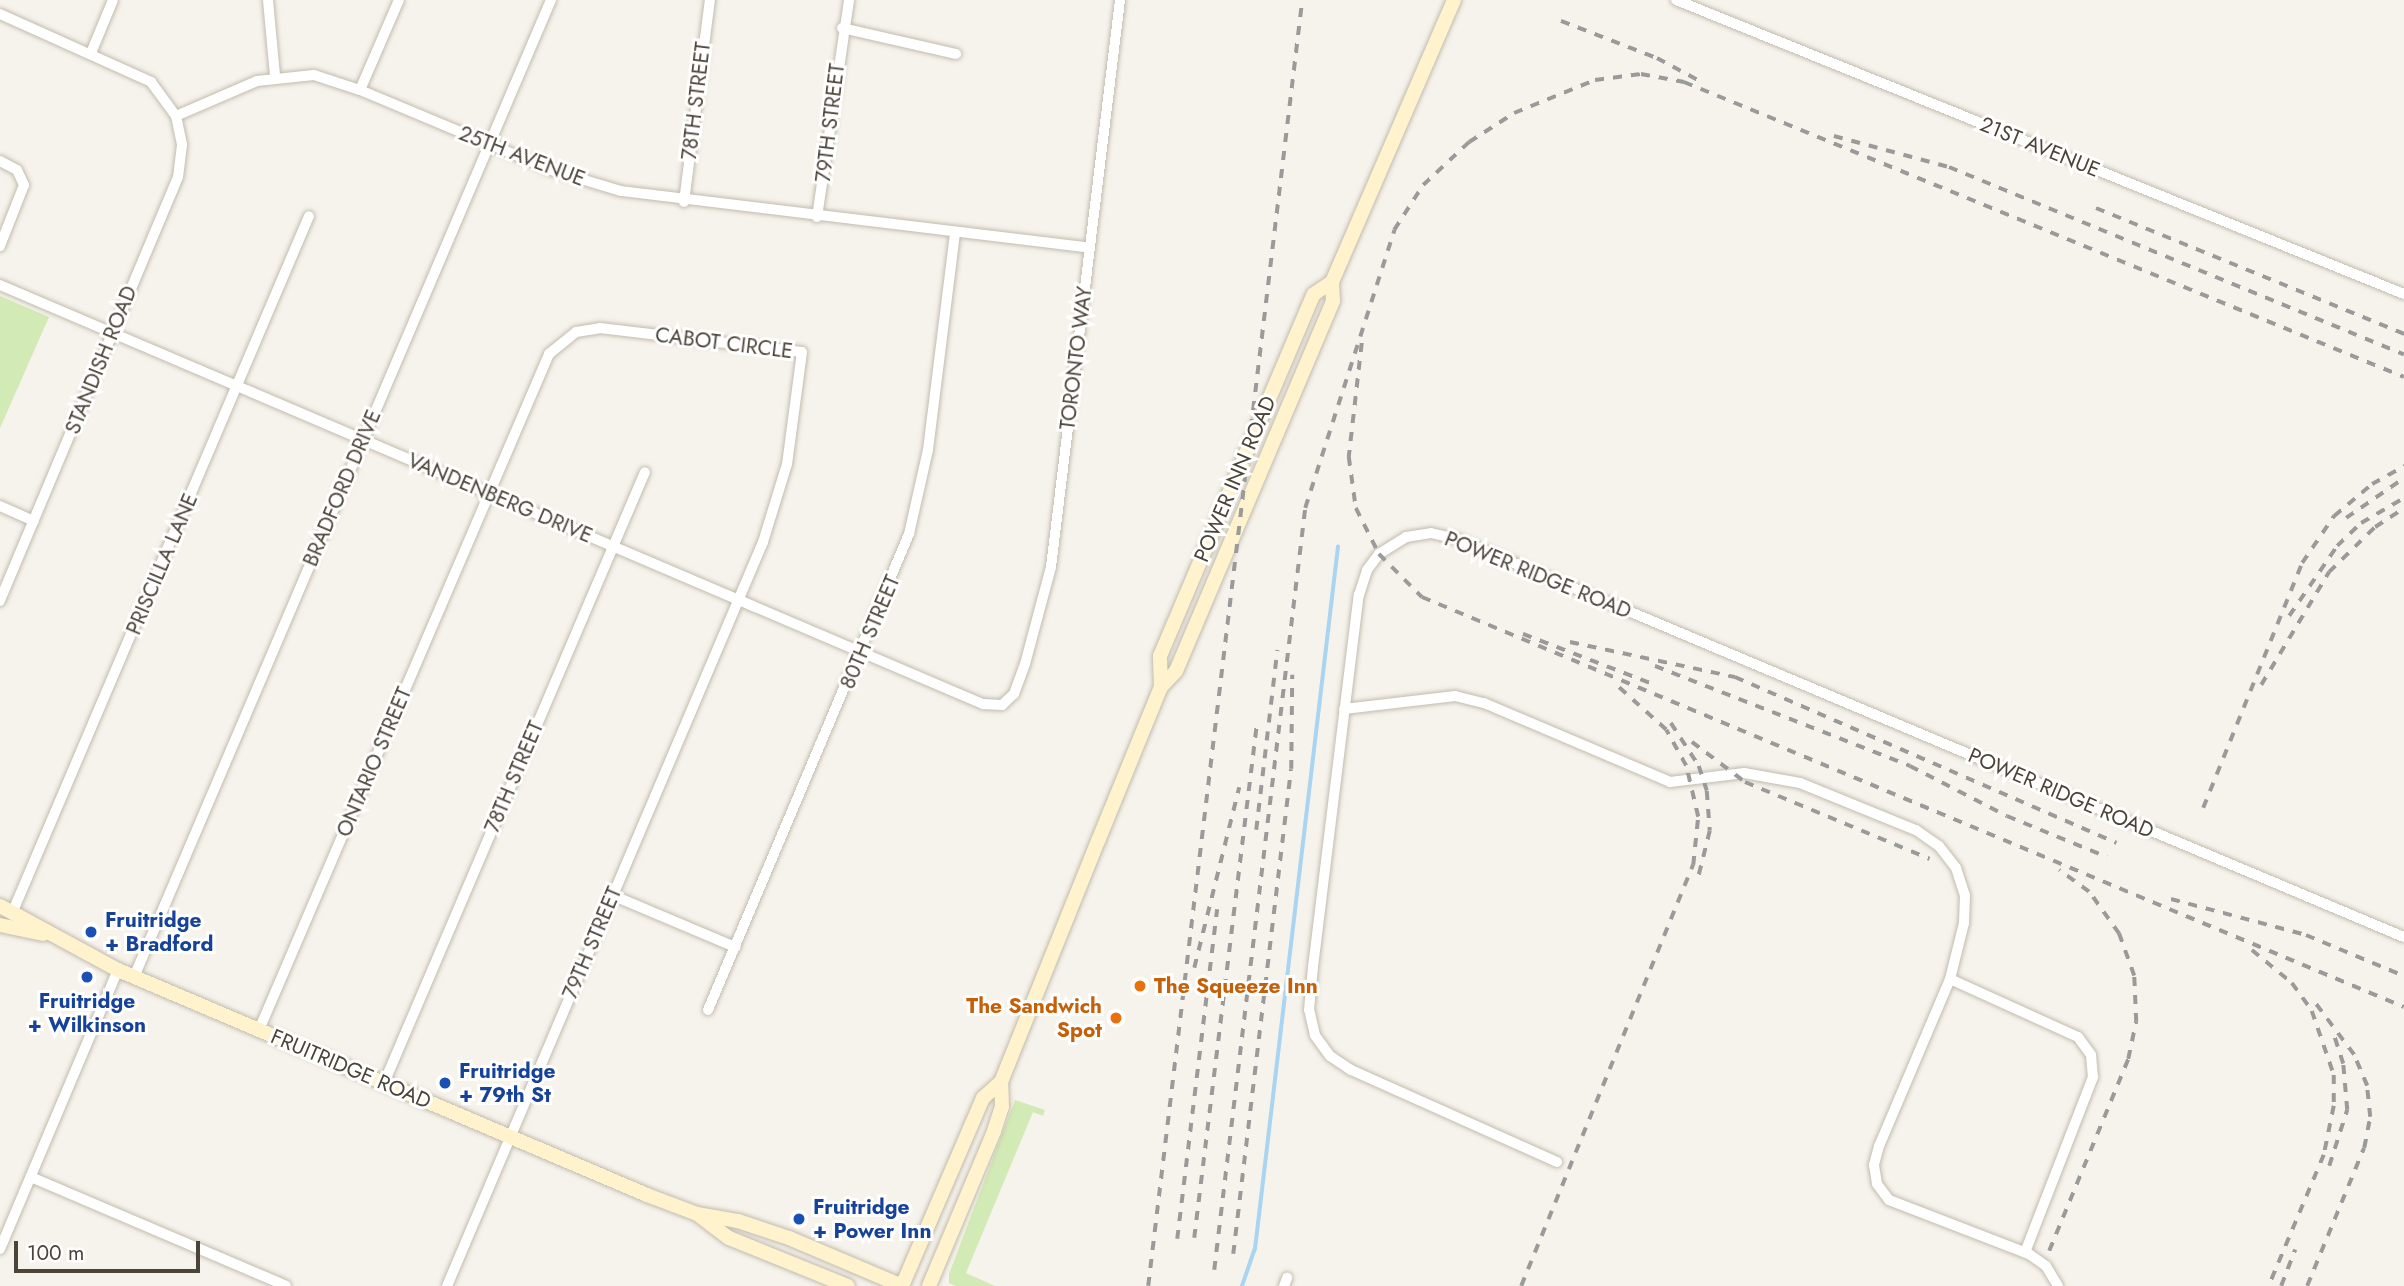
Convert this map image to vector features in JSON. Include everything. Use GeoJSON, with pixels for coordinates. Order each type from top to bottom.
{"type":"FeatureCollection","features":[{"type":"Feature","properties":{"kind":"main road","name":"POWER INN ROAD"},"geometry":{"type":"LineString","coordinates":[[929,1286],[994,1131],[1002,1107],[1001,1082],[1161,687],[1176,671],[1333,300],[1332,282],[1454,0]]}},
{"type":"Feature","properties":{"kind":"main road","name":"FRUITRIDGE ROAD"},"geometry":{"type":"LineString","coordinates":[[7,909],[47,935],[118,970],[696,1214],[730,1238],[848,1286]]}},
{"type":"Feature","properties":{"kind":"main road","name":"FRUITRIDGE ROAD"},"geometry":{"type":"LineString","coordinates":[[0,925],[47,935]]}},
{"type":"Feature","properties":{"kind":"main road","name":"POWER INN ROAD"},"geometry":{"type":"LineString","coordinates":[[902,1286],[982,1098],[1001,1082]]}},
{"type":"Feature","properties":{"kind":"main road","name":"FRUITRIDGE ROAD"},"geometry":{"type":"LineString","coordinates":[[696,1214],[738,1221],[776,1234],[902,1286]]}},
{"type":"Feature","properties":{"kind":"street"},"geometry":{"type":"LineString","coordinates":[[91,53],[113,0]]}},
{"type":"Feature","properties":{"kind":"street"},"geometry":{"type":"LineString","coordinates":[[268,0],[275,76]]}},
{"type":"Feature","properties":{"kind":"street"},"geometry":{"type":"LineString","coordinates":[[360,90],[399,0]]}},
{"type":"Feature","properties":{"kind":"street","name":"BRADFORD DRIVE"},"geometry":{"type":"LineString","coordinates":[[134,976],[551,0]]}},
{"type":"Feature","properties":{"kind":"street","name":"78TH STREET"},"geometry":{"type":"LineString","coordinates":[[684,202],[710,0]]}},
{"type":"Feature","properties":{"kind":"street","name":"79TH STREET"},"geometry":{"type":"LineString","coordinates":[[817,217],[842,28],[849,0]]}},
{"type":"Feature","properties":{"kind":"street","name":"TORONTO WAY"},"geometry":{"type":"LineString","coordinates":[[1002,705],[1013,694],[1045,598],[1120,0]]}},
{"type":"Feature","properties":{"kind":"street","name":"21ST AVENUE"},"geometry":{"type":"LineString","coordinates":[[1676,0],[2404,294]]}},
{"type":"Feature","properties":{"kind":"street"},"geometry":{"type":"LineString","coordinates":[[0,14],[151,82],[176,116]]}},
{"type":"Feature","properties":{"kind":"street"},"geometry":{"type":"LineString","coordinates":[[842,28],[956,54]]}},
{"type":"Feature","properties":{"kind":"street","name":"25TH AVENUE"},"geometry":{"type":"LineString","coordinates":[[176,116],[275,76],[314,75],[360,90],[586,182],[684,202],[1090,248]]}},
{"type":"Feature","properties":{"kind":"street","name":"STANDISH ROAD"},"geometry":{"type":"LineString","coordinates":[[0,601],[178,177],[182,145],[176,116]]}},
{"type":"Feature","properties":{"kind":"street"},"geometry":{"type":"LineString","coordinates":[[0,161],[17,170],[24,185],[0,246]]}},
{"type":"Feature","properties":{"kind":"street","name":"PRISCILLA LANE"},"geometry":{"type":"LineString","coordinates":[[7,909],[309,216]]}},
{"type":"Feature","properties":{"kind":"street","name":"80TH STREET"},"geometry":{"type":"LineString","coordinates":[[708,1010],[898,564],[920,492],[955,233]]}},
{"type":"Feature","properties":{"kind":"street","name":"VANDENBERG DRIVE"},"geometry":{"type":"LineString","coordinates":[[0,285],[983,704],[1002,705]]}},
{"type":"Feature","properties":{"kind":"street","name":"CABOT CIRCLE"},"geometry":{"type":"LineString","coordinates":[[489,493],[545,363],[557,345],[576,332],[600,328],[802,352],[787,464],[763,542],[738,600]]}},
{"type":"Feature","properties":{"kind":"street","name":"78TH STREET"},"geometry":{"type":"LineString","coordinates":[[384,1083],[645,472]]}},
{"type":"Feature","properties":{"kind":"street","name":"ONTARIO STREET"},"geometry":{"type":"LineString","coordinates":[[259,1030],[489,493]]}},
{"type":"Feature","properties":{"kind":"street"},"geometry":{"type":"LineString","coordinates":[[0,506],[34,521]]}},
{"type":"Feature","properties":{"kind":"street","name":"POWER RIDGE ROAD"},"geometry":{"type":"LineString","coordinates":[[1557,1162],[1351,1070],[1330,1056],[1315,1035],[1309,1010],[1312,967],[1359,595],[1367,570],[1394,543],[1431,533],[1469,544],[2404,937]]}},
{"type":"Feature","properties":{"kind":"street","name":"79TH STREET"},"geometry":{"type":"LineString","coordinates":[[447,1286],[738,600]]}},
{"type":"Feature","properties":{"kind":"street"},"geometry":{"type":"LineString","coordinates":[[1344,709],[1455,696],[1484,703],[1670,782],[1744,773],[1772,775],[1916,830],[1939,846],[1956,868],[1965,895],[1964,923],[1950,979],[1879,1146],[1874,1165],[1877,1184],[1889,1200],[2025,1252],[2046,1266],[2058,1286]]}},
{"type":"Feature","properties":{"kind":"street"},"geometry":{"type":"LineString","coordinates":[[612,895],[735,947]]}},
{"type":"Feature","properties":{"kind":"street"},"geometry":{"type":"LineString","coordinates":[[0,1249],[118,970]]}},
{"type":"Feature","properties":{"kind":"street"},"geometry":{"type":"LineString","coordinates":[[1950,979],[2078,1037],[2091,1055],[2093,1077],[2025,1252]]}},
{"type":"Feature","properties":{"kind":"street"},"geometry":{"type":"LineString","coordinates":[[30,1177],[286,1286]]}},
{"type":"Feature","properties":{"kind":"green space"},"geometry":{"type":"Polygon","coordinates":[[[0,296],[49,317],[0,428],[0,296]]]}},
{"type":"Feature","properties":{"kind":"green space"},"geometry":{"type":"Polygon","coordinates":[[[1015,1100],[1045,1110],[1043,1116],[1033,1112],[966,1273],[995,1286],[956,1286],[949,1283],[949,1274],[1015,1100]]]}},
{"type":"Feature","properties":{"kind":"waterway"},"geometry":{"type":"LineString","coordinates":[[1242,1286],[1255,1249],[1338,547]]}},
{"type":"Feature","properties":{"kind":"railway"},"geometry":{"type":"LineString","coordinates":[[1148,1286],[1302,0]]}},
{"type":"Feature","properties":{"kind":"railway"},"geometry":{"type":"LineString","coordinates":[[1561,21],[1657,58],[1698,80]]}},
{"type":"Feature","properties":{"kind":"railway"},"geometry":{"type":"LineString","coordinates":[[1214,1270],[1305,508],[1394,230],[1423,185],[1469,142],[1514,113],[1595,80],[1641,74],[1684,82],[2404,377]]}},
{"type":"Feature","properties":{"kind":"railway"},"geometry":{"type":"LineString","coordinates":[[1834,136],[1949,167],[2404,355]]}},
{"type":"Feature","properties":{"kind":"railway"},"geometry":{"type":"LineString","coordinates":[[2096,208],[2404,334]]}},
{"type":"Feature","properties":{"kind":"railway"},"geometry":{"type":"LineString","coordinates":[[1362,343],[1349,457],[1356,508],[1379,554],[1422,597],[2404,1007]]}},
{"type":"Feature","properties":{"kind":"railway"},"geometry":{"type":"LineString","coordinates":[[2203,808],[2302,563],[2334,516],[2372,484],[2404,466]]}},
{"type":"Feature","properties":{"kind":"railway"},"geometry":{"type":"LineString","coordinates":[[2346,518],[2404,478]]}},
{"type":"Feature","properties":{"kind":"railway"},"geometry":{"type":"LineString","coordinates":[[2289,616],[2337,546],[2361,523],[2404,498]]}},
{"type":"Feature","properties":{"kind":"railway"},"geometry":{"type":"LineString","coordinates":[[2261,685],[2329,572],[2375,527],[2404,508]]}},
{"type":"Feature","properties":{"kind":"railway"},"geometry":{"type":"LineString","coordinates":[[1523,634],[1650,683]]}},
{"type":"Feature","properties":{"kind":"railway"},"geometry":{"type":"LineString","coordinates":[[1570,642],[1735,677],[2116,843]]}},
{"type":"Feature","properties":{"kind":"railway"},"geometry":{"type":"LineString","coordinates":[[1256,830],[1277,650]]}},
{"type":"Feature","properties":{"kind":"railway"},"geometry":{"type":"LineString","coordinates":[[1655,666],[1910,766],[2007,816],[2107,857]]}},
{"type":"Feature","properties":{"kind":"railway"},"geometry":{"type":"LineString","coordinates":[[1233,1254],[1291,769],[1292,675]]}},
{"type":"Feature","properties":{"kind":"railway"},"geometry":{"type":"LineString","coordinates":[[1521,1286],[1693,865],[1698,817],[1686,766],[1666,730],[1618,687]]}},
{"type":"Feature","properties":{"kind":"railway"},"geometry":{"type":"LineString","coordinates":[[1194,1238],[1257,721]]}},
{"type":"Feature","properties":{"kind":"railway"},"geometry":{"type":"LineString","coordinates":[[1671,723],[1699,766],[1707,791],[1710,831],[1698,879]]}},
{"type":"Feature","properties":{"kind":"railway"},"geometry":{"type":"LineString","coordinates":[[1692,742],[1745,782],[1930,859]]}},
{"type":"Feature","properties":{"kind":"railway"},"geometry":{"type":"LineString","coordinates":[[1194,968],[1239,788]]}},
{"type":"Feature","properties":{"kind":"railway"},"geometry":{"type":"LineString","coordinates":[[2049,1251],[2128,1059],[2136,1022],[2134,976],[2119,934],[2089,892],[2059,870]]}},
{"type":"Feature","properties":{"kind":"railway"},"geometry":{"type":"LineString","coordinates":[[2171,899],[2306,935],[2404,976]]}},
{"type":"Feature","properties":{"kind":"railway"},"geometry":{"type":"LineString","coordinates":[[1177,1239],[1217,909]]}},
{"type":"Feature","properties":{"kind":"railway"},"geometry":{"type":"LineString","coordinates":[[2252,950],[2292,983],[2312,1011],[2334,1075],[2334,1106],[2324,1155],[2269,1286]]}},
{"type":"Feature","properties":{"kind":"railway"},"geometry":{"type":"LineString","coordinates":[[2307,1286],[2364,1148],[2370,1117],[2367,1086],[2354,1055],[2312,999]]}},
{"type":"Feature","properties":{"kind":"railway"},"geometry":{"type":"LineString","coordinates":[[2329,1166],[2347,1110],[2343,1064],[2333,1034]]}},
{"type":"Feature","properties":{"kind":"railway"},"geometry":{"type":"LineString","coordinates":[[2281,1286],[2295,1250]]}},
{"type":"Feature","properties":{"kind":"place","name":"Fruitridge + Bradford"},"geometry":{"type":"Point","coordinates":[91,932]}},
{"type":"Feature","properties":{"kind":"place","name":"Fruitridge + Wilkinson"},"geometry":{"type":"Point","coordinates":[87,977]}},
{"type":"Feature","properties":{"kind":"place","name":"The Squeeze Inn"},"geometry":{"type":"Point","coordinates":[1140,986]}},
{"type":"Feature","properties":{"kind":"place","name":"The Sandwich Spot"},"geometry":{"type":"Point","coordinates":[1116,1018]}},
{"type":"Feature","properties":{"kind":"place","name":"Fruitridge + 79th St"},"geometry":{"type":"Point","coordinates":[445,1083]}},
{"type":"Feature","properties":{"kind":"place","name":"Fruitridge + Power Inn"},"geometry":{"type":"Point","coordinates":[799,1219]}}]}
